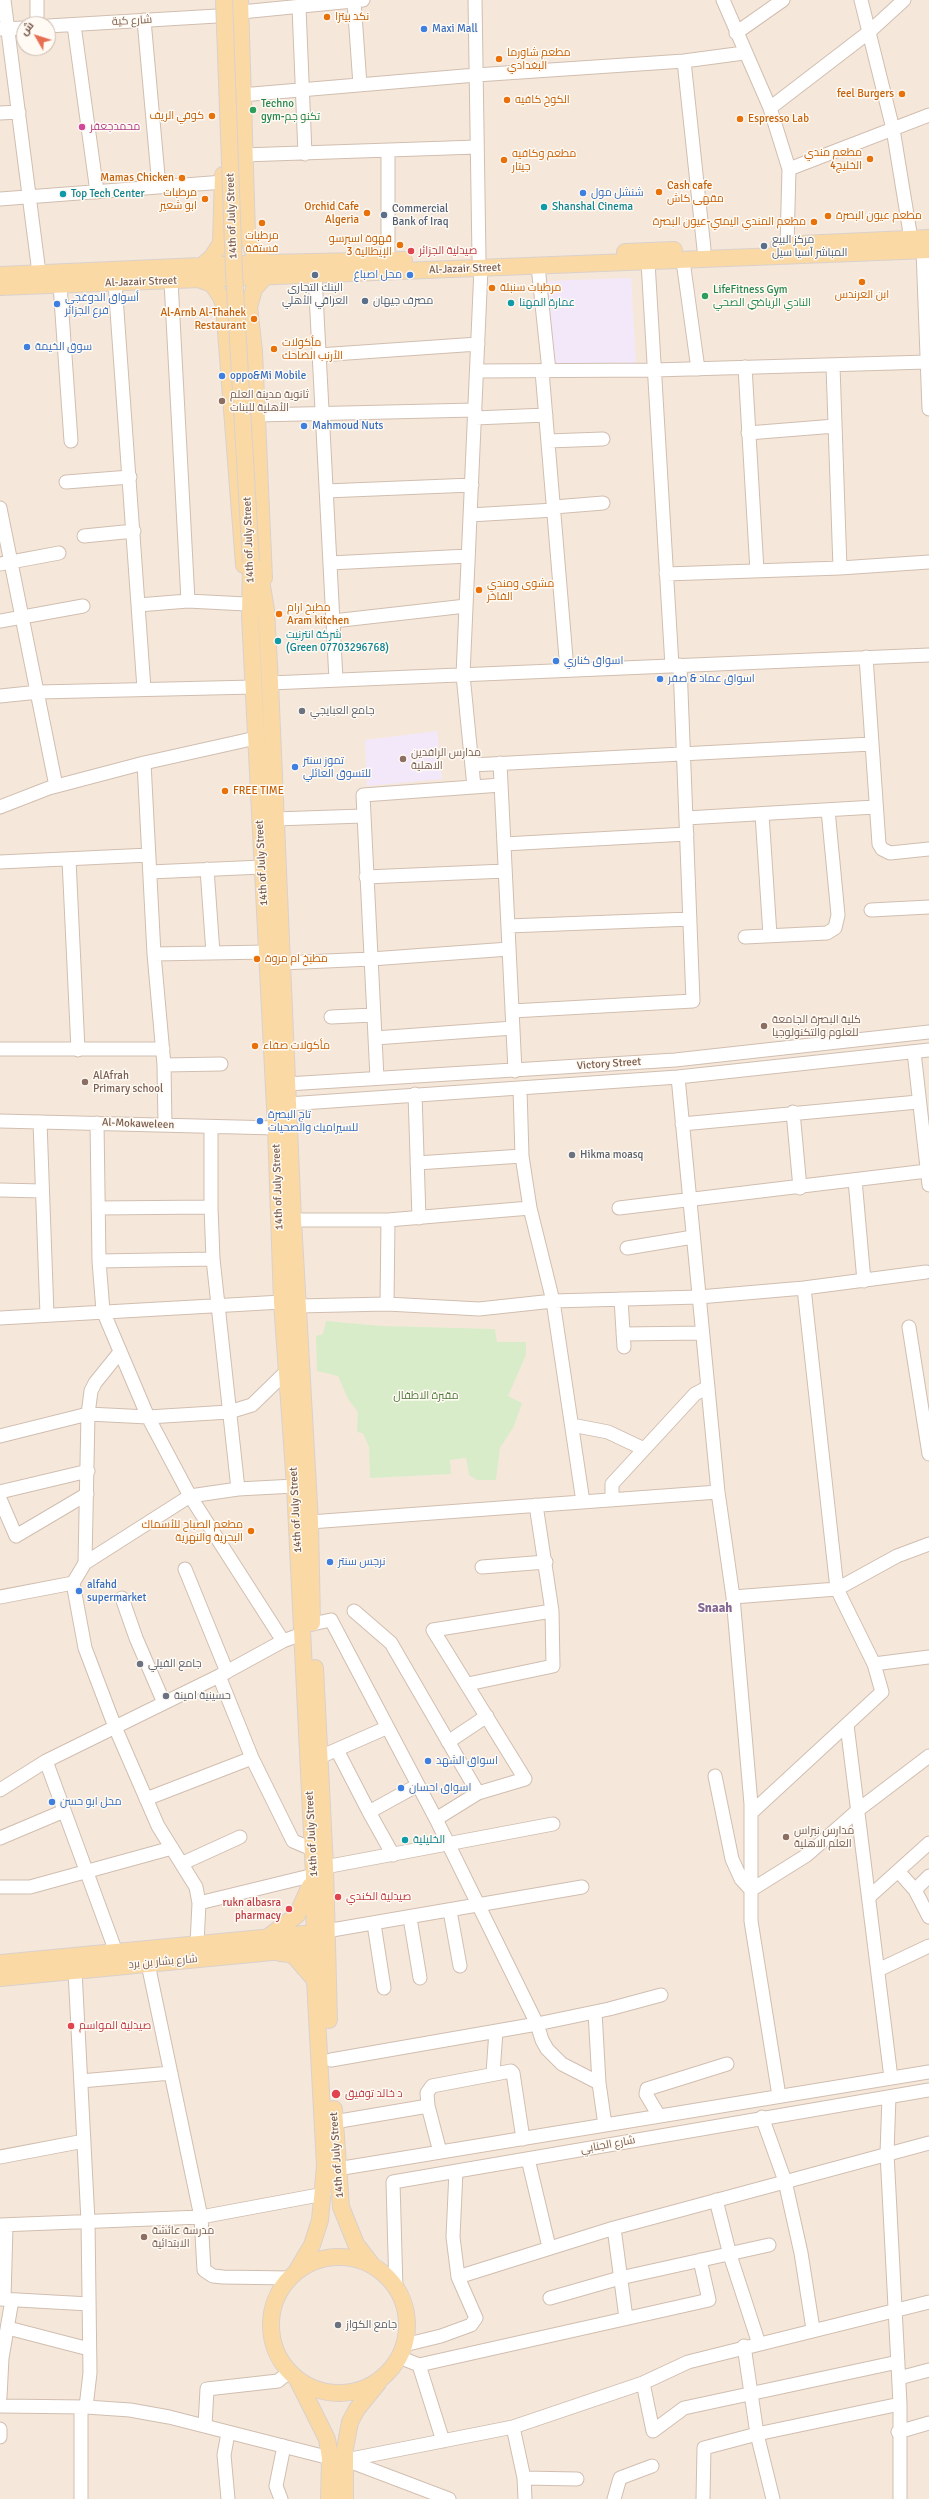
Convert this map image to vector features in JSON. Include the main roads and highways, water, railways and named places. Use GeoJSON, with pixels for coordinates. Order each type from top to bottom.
{"type":"FeatureCollection","features":[{"type":"Feature","properties":{"kind":"main road","name":"14th of July Street"},"geometry":{"type":"LineString","coordinates":[[224,0],[234,272],[255,562],[266,610],[270,683],[293,1220],[310,1522],[307,1629],[312,1849],[319,1871]]}},
{"type":"Feature","properties":{"kind":"main road","name":"14th of July Street"},"geometry":{"type":"LineString","coordinates":[[238,4],[242,272],[255,562],[248,610],[254,687],[276,1128],[282,1302],[295,1486],[320,1757],[320,1940],[331,2060],[337,2169],[341,2207],[347,2224],[356,2244],[372,2265]]}},
{"type":"Feature","properties":{"kind":"main road"},"geometry":{"type":"LineString","coordinates":[[238,4],[247,234],[254,255],[266,270],[254,289],[249,307],[254,351],[266,610]]}},
{"type":"Feature","properties":{"kind":"main road"},"geometry":{"type":"LineString","coordinates":[[217,8],[224,182],[222,236],[218,249],[201,274],[217,290],[225,312],[248,610]]}},
{"type":"Feature","properties":{"kind":"main road"},"geometry":{"type":"LineString","coordinates":[[222,236],[224,244],[232,249],[242,246],[247,234]]}},
{"type":"Feature","properties":{"kind":"main road","name":"Al-Jazair Street"},"geometry":{"type":"LineString","coordinates":[[0,275],[39,273],[201,274],[388,261],[538,266],[683,260],[905,243],[927,246]]}},
{"type":"Feature","properties":{"kind":"main road","name":"Al-Jazair Street"},"geometry":{"type":"LineString","coordinates":[[266,270],[315,275],[704,249],[787,245],[878,246]]}},
{"type":"Feature","properties":{"kind":"main road","name":"Al-Jazair Street"},"geometry":{"type":"LineString","coordinates":[[0,287],[171,281],[201,274]]}},
{"type":"Feature","properties":{"kind":"main road"},"geometry":{"type":"LineString","coordinates":[[225,312],[228,303],[235,297],[243,298],[249,307]]}},
{"type":"Feature","properties":{"kind":"main road"},"geometry":{"type":"LineString","coordinates":[[268,1937],[297,1915],[319,1871]]}},
{"type":"Feature","properties":{"kind":"main road","name":"شارع بشار بن برد"},"geometry":{"type":"LineString","coordinates":[[0,1963],[268,1937],[320,1940]]}},
{"type":"Feature","properties":{"kind":"main road","name":"14th of July Street"},"geometry":{"type":"LineString","coordinates":[[293,2275],[312,2245],[320,2220],[324,2194],[325,2166],[315,1980],[320,1940]]}},
{"type":"Feature","properties":{"kind":"main road","name":"شارع بشار بن برد"},"geometry":{"type":"LineString","coordinates":[[0,1978],[275,1952],[320,1940]]}},
{"type":"Feature","properties":{"kind":"main road"},"geometry":{"type":"LineString","coordinates":[[275,1952],[290,1954],[315,1980]]}},
{"type":"Feature","properties":{"kind":"main road"},"geometry":{"type":"LineString","coordinates":[[329,2499],[338,2459],[350,2422],[357,2409],[402,2351],[407,2322],[402,2299],[390,2280],[372,2265],[357,2259],[341,2257],[325,2258],[310,2264],[293,2275],[276,2303],[271,2325],[275,2347],[293,2375],[338,2459],[345,2499]]}},
{"type":"Feature","properties":{"kind":"main road"},"geometry":{"type":"LineString","coordinates":[[293,2375],[310,2387],[325,2392],[346,2393],[365,2388],[383,2377]]}},
{"type":"Feature","properties":{"kind":"place","name":"نكد بيتزا"},"geometry":{"type":"Point","coordinates":[327,17]}},
{"type":"Feature","properties":{"kind":"place","name":"Maxi Mall"},"geometry":{"type":"Point","coordinates":[424,29]}},
{"type":"Feature","properties":{"kind":"place","name":"مطعم شاورما البغدادي"},"geometry":{"type":"Point","coordinates":[499,59]}},
{"type":"Feature","properties":{"kind":"place","name":"feel Burgers"},"geometry":{"type":"Point","coordinates":[902,94]}},
{"type":"Feature","properties":{"kind":"place","name":"الكوخ كافيه"},"geometry":{"type":"Point","coordinates":[507,100]}},
{"type":"Feature","properties":{"kind":"place","name":"Techno gym-تكنو جم"},"geometry":{"type":"Point","coordinates":[253,110]}},
{"type":"Feature","properties":{"kind":"place","name":"كوفي الريف"},"geometry":{"type":"Point","coordinates":[212,116]}},
{"type":"Feature","properties":{"kind":"place","name":"Espresso Lab"},"geometry":{"type":"Point","coordinates":[740,119]}},
{"type":"Feature","properties":{"kind":"place","name":"محمدجعفر"},"geometry":{"type":"Point","coordinates":[82,127]}},
{"type":"Feature","properties":{"kind":"place","name":"مطعم مندي الخليج4"},"geometry":{"type":"Point","coordinates":[870,159]}},
{"type":"Feature","properties":{"kind":"place","name":"مطعم وكافيه جيتار"},"geometry":{"type":"Point","coordinates":[504,160]}},
{"type":"Feature","properties":{"kind":"place","name":"Mamas Chicken"},"geometry":{"type":"Point","coordinates":[182,178]}},
{"type":"Feature","properties":{"kind":"place","name":"Cash cafe مقهى كاش"},"geometry":{"type":"Point","coordinates":[659,192]}},
{"type":"Feature","properties":{"kind":"place","name":"شنشل مول"},"geometry":{"type":"Point","coordinates":[583,193]}},
{"type":"Feature","properties":{"kind":"place","name":"Top Tech Center"},"geometry":{"type":"Point","coordinates":[63,194]}},
{"type":"Feature","properties":{"kind":"place","name":"مرطبات ابو شعير"},"geometry":{"type":"Point","coordinates":[205,199]}},
{"type":"Feature","properties":{"kind":"place","name":"Shanshal Cinema"},"geometry":{"type":"Point","coordinates":[544,207]}},
{"type":"Feature","properties":{"kind":"place","name":"Orchid Cafe Algeria"},"geometry":{"type":"Point","coordinates":[367,213]}},
{"type":"Feature","properties":{"kind":"place","name":"Commercial Bank of Iraq"},"geometry":{"type":"Point","coordinates":[384,215]}},
{"type":"Feature","properties":{"kind":"place","name":"مطعم عيون البصرة"},"geometry":{"type":"Point","coordinates":[828,216]}},
{"type":"Feature","properties":{"kind":"place","name":"مطعم المندي اليمني-عيون البصرة"},"geometry":{"type":"Point","coordinates":[814,222]}},
{"type":"Feature","properties":{"kind":"place","name":"مرطبات فستقة"},"geometry":{"type":"Point","coordinates":[262,223]}},
{"type":"Feature","properties":{"kind":"place","name":"قهوة اسبرسو الإيطالية 3"},"geometry":{"type":"Point","coordinates":[400,245]}},
{"type":"Feature","properties":{"kind":"place","name":"مركز البيع المباشر آسيا سيل"},"geometry":{"type":"Point","coordinates":[764,246]}},
{"type":"Feature","properties":{"kind":"place","name":"صيدلية الجزائر"},"geometry":{"type":"Point","coordinates":[411,251]}},
{"type":"Feature","properties":{"kind":"place","name":"البنك التجاري العراقي الأهلي"},"geometry":{"type":"Point","coordinates":[315,275]}},
{"type":"Feature","properties":{"kind":"place","name":"محل اصباغ"},"geometry":{"type":"Point","coordinates":[410,275]}},
{"type":"Feature","properties":{"kind":"place","name":"ابن العرندس"},"geometry":{"type":"Point","coordinates":[862,282]}},
{"type":"Feature","properties":{"kind":"place","name":"مرطبات سنبلة"},"geometry":{"type":"Point","coordinates":[492,288]}},
{"type":"Feature","properties":{"kind":"place","name":"LifeFitness Gym النادي الرياضي الصحي"},"geometry":{"type":"Point","coordinates":[705,296]}},
{"type":"Feature","properties":{"kind":"place","name":"مصرف جيهان"},"geometry":{"type":"Point","coordinates":[365,301]}},
{"type":"Feature","properties":{"kind":"place","name":"عمارة المهنا"},"geometry":{"type":"Point","coordinates":[511,303]}},
{"type":"Feature","properties":{"kind":"place","name":"أسواق الدوغجي فرع الجزائر"},"geometry":{"type":"Point","coordinates":[57,304]}},
{"type":"Feature","properties":{"kind":"place","name":"Al-Arnb Al-Thahek Restaurant"},"geometry":{"type":"Point","coordinates":[254,319]}},
{"type":"Feature","properties":{"kind":"place","name":"سوق الخيمة"},"geometry":{"type":"Point","coordinates":[27,347]}},
{"type":"Feature","properties":{"kind":"place","name":"مأكولات الأرنب الضاحك"},"geometry":{"type":"Point","coordinates":[274,349]}},
{"type":"Feature","properties":{"kind":"place","name":"oppo&Mi Mobile"},"geometry":{"type":"Point","coordinates":[222,376]}},
{"type":"Feature","properties":{"kind":"place","name":"ثانوية مدينة العلم الأهلية للبنات"},"geometry":{"type":"Point","coordinates":[222,401]}},
{"type":"Feature","properties":{"kind":"place","name":"Mahmoud Nuts"},"geometry":{"type":"Point","coordinates":[304,426]}},
{"type":"Feature","properties":{"kind":"place","name":"مشوى ومندي الفاخر"},"geometry":{"type":"Point","coordinates":[479,590]}},
{"type":"Feature","properties":{"kind":"place","name":"مطبخ ارام Aram kitchen"},"geometry":{"type":"Point","coordinates":[279,614]}},
{"type":"Feature","properties":{"kind":"place","name":"شركة انترنيت (Green 07703296768)"},"geometry":{"type":"Point","coordinates":[278,641]}},
{"type":"Feature","properties":{"kind":"place","name":"اسواق كناري"},"geometry":{"type":"Point","coordinates":[556,661]}},
{"type":"Feature","properties":{"kind":"place","name":"اسواق عماد & صقر"},"geometry":{"type":"Point","coordinates":[660,679]}},
{"type":"Feature","properties":{"kind":"place","name":"جامع العبايجي"},"geometry":{"type":"Point","coordinates":[302,711]}},
{"type":"Feature","properties":{"kind":"place","name":"مدارس الرافدين اﻻهلية"},"geometry":{"type":"Point","coordinates":[403,759]}},
{"type":"Feature","properties":{"kind":"place","name":"تموز سنتر للتسوق العائلي"},"geometry":{"type":"Point","coordinates":[295,767]}},
{"type":"Feature","properties":{"kind":"place","name":"FREE TIME"},"geometry":{"type":"Point","coordinates":[225,791]}},
{"type":"Feature","properties":{"kind":"place","name":"مطبخ ام مروة"},"geometry":{"type":"Point","coordinates":[257,959]}},
{"type":"Feature","properties":{"kind":"place","name":"كلية البصرة الجامعة للعلوم والتكنولوجيا"},"geometry":{"type":"Point","coordinates":[764,1026]}},
{"type":"Feature","properties":{"kind":"place","name":"مأكولات صفاء"},"geometry":{"type":"Point","coordinates":[255,1046]}},
{"type":"Feature","properties":{"kind":"place","name":"AlAfrah Primary school"},"geometry":{"type":"Point","coordinates":[85,1082]}},
{"type":"Feature","properties":{"kind":"place","name":"تاج البصرة للسيراميك والصحيات"},"geometry":{"type":"Point","coordinates":[260,1121]}},
{"type":"Feature","properties":{"kind":"place","name":"Hikma moasq"},"geometry":{"type":"Point","coordinates":[572,1155]}},
{"type":"Feature","properties":{"kind":"place","name":"مطعم الصباح للأسماك البحرية والنهرية"},"geometry":{"type":"Point","coordinates":[251,1531]}},
{"type":"Feature","properties":{"kind":"place","name":"نرجس سنتر"},"geometry":{"type":"Point","coordinates":[330,1562]}},
{"type":"Feature","properties":{"kind":"place","name":"alfahd supermarket"},"geometry":{"type":"Point","coordinates":[79,1591]}},
{"type":"Feature","properties":{"kind":"place","name":"جامع الفيلي"},"geometry":{"type":"Point","coordinates":[140,1664]}},
{"type":"Feature","properties":{"kind":"place","name":"حسينية امينة"},"geometry":{"type":"Point","coordinates":[166,1696]}},
{"type":"Feature","properties":{"kind":"place","name":"اسواق الشهد"},"geometry":{"type":"Point","coordinates":[428,1761]}},
{"type":"Feature","properties":{"kind":"place","name":"اسواق احسان"},"geometry":{"type":"Point","coordinates":[401,1788]}},
{"type":"Feature","properties":{"kind":"place","name":"محل ابو حسن"},"geometry":{"type":"Point","coordinates":[52,1802]}},
{"type":"Feature","properties":{"kind":"place","name":"مدارس نبراس العلم الاهلية"},"geometry":{"type":"Point","coordinates":[786,1837]}},
{"type":"Feature","properties":{"kind":"place","name":"الخليلية"},"geometry":{"type":"Point","coordinates":[405,1840]}},
{"type":"Feature","properties":{"kind":"place","name":"صيدلية الكندي"},"geometry":{"type":"Point","coordinates":[338,1897]}},
{"type":"Feature","properties":{"kind":"place","name":"rukn albasra pharmacy"},"geometry":{"type":"Point","coordinates":[289,1909]}},
{"type":"Feature","properties":{"kind":"place","name":"صيدلية المواسم"},"geometry":{"type":"Point","coordinates":[71,2026]}},
{"type":"Feature","properties":{"kind":"place","name":"د خالد توفيق"},"geometry":{"type":"Point","coordinates":[336,2094]}},
{"type":"Feature","properties":{"kind":"place","name":"مدرسة عائشة الابتدائية"},"geometry":{"type":"Point","coordinates":[144,2237]}},
{"type":"Feature","properties":{"kind":"place","name":"جامع الكواز"},"geometry":{"type":"Point","coordinates":[338,2325]}},
{"type":"Feature","properties":{"kind":"district","name":"Snaah"},"geometry":{"type":"Point","coordinates":[715,1609]}},
{"type":"Feature","properties":{"kind":"park label","name":"مقبرة الاطفال"},"geometry":{"type":"Point","coordinates":[426,1396]}}]}
